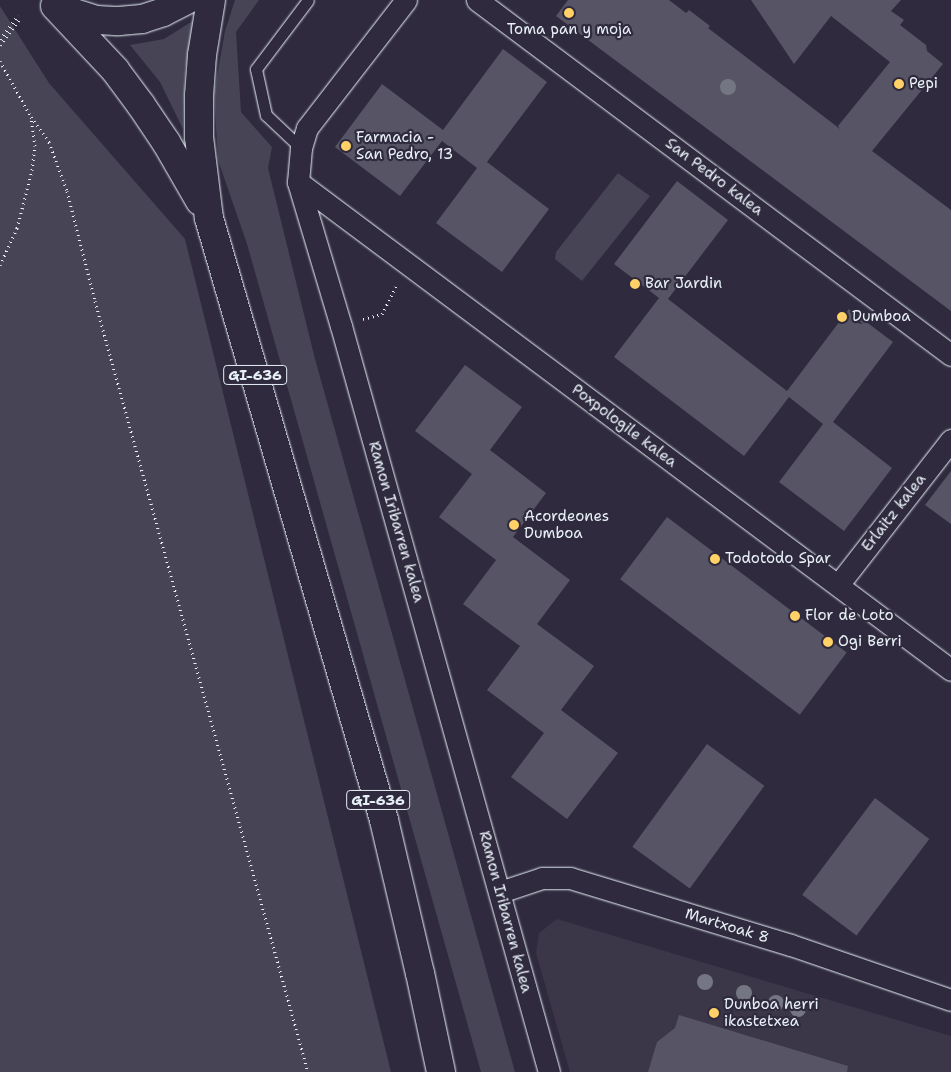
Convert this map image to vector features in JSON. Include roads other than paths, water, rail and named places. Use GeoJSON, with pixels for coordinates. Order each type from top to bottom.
{"type":"FeatureCollection","features":[{"type":"Feature","properties":{"kind":"main road","name":"GI-636"},"geometry":{"type":"LineString","coordinates":[[50,3],[97,20],[119,21],[142,19],[163,12],[187,0]]}},
{"type":"Feature","properties":{"kind":"main road","name":"GI-636"},"geometry":{"type":"LineString","coordinates":[[211,0],[202,55],[199,96],[200,145],[209,218],[384,820],[420,972],[441,1072]]}},
{"type":"Feature","properties":{"kind":"main road","name":"GI-636"},"geometry":{"type":"LineString","coordinates":[[50,3],[109,64],[141,105],[189,179],[209,218]]}},
{"type":"Feature","properties":{"kind":"street","name":"Ramon Iribarren kalea"},"geometry":{"type":"LineString","coordinates":[[406,0],[308,128],[301,148],[298,182],[341,326],[549,1072]]}},
{"type":"Feature","properties":{"kind":"street","name":"San Pedro kalea"},"geometry":{"type":"LineString","coordinates":[[477,0],[951,355]]}},
{"type":"Feature","properties":{"kind":"street","name":"Poxpologile kalea"},"geometry":{"type":"LineString","coordinates":[[298,182],[951,670]]}},
{"type":"Feature","properties":{"kind":"street","name":"Erlaitz kalea"},"geometry":{"type":"LineString","coordinates":[[838,585],[951,440]]}},
{"type":"Feature","properties":{"kind":"street","name":"Martxoak 8"},"geometry":{"type":"LineString","coordinates":[[500,892],[542,878],[570,878],[791,945],[951,1000]]}},
{"type":"Feature","properties":{"kind":"lane"},"geometry":{"type":"LineString","coordinates":[[301,148],[266,115],[256,69],[308,0]]}},
{"type":"Feature","properties":{"kind":"place","name":"Toma pan y moja"},"geometry":{"type":"Point","coordinates":[569,13]}},
{"type":"Feature","properties":{"kind":"place","name":"Pepi"},"geometry":{"type":"Point","coordinates":[899,84]}},
{"type":"Feature","properties":{"kind":"place","name":"Farmacia - San Pedro, 13"},"geometry":{"type":"Point","coordinates":[346,146]}},
{"type":"Feature","properties":{"kind":"place","name":"Bar Jardin"},"geometry":{"type":"Point","coordinates":[635,284]}},
{"type":"Feature","properties":{"kind":"place","name":"Dumboa"},"geometry":{"type":"Point","coordinates":[842,317]}},
{"type":"Feature","properties":{"kind":"place","name":"Acordeones Dumboa"},"geometry":{"type":"Point","coordinates":[514,525]}},
{"type":"Feature","properties":{"kind":"place","name":"Todotodo Spar"},"geometry":{"type":"Point","coordinates":[715,559]}},
{"type":"Feature","properties":{"kind":"place","name":"Flor de Loto"},"geometry":{"type":"Point","coordinates":[795,616]}},
{"type":"Feature","properties":{"kind":"place","name":"Ogi Berri"},"geometry":{"type":"Point","coordinates":[828,642]}},
{"type":"Feature","properties":{"kind":"place","name":"Dunboa herri ikastetxea"},"geometry":{"type":"Point","coordinates":[714,1013]}}]}
